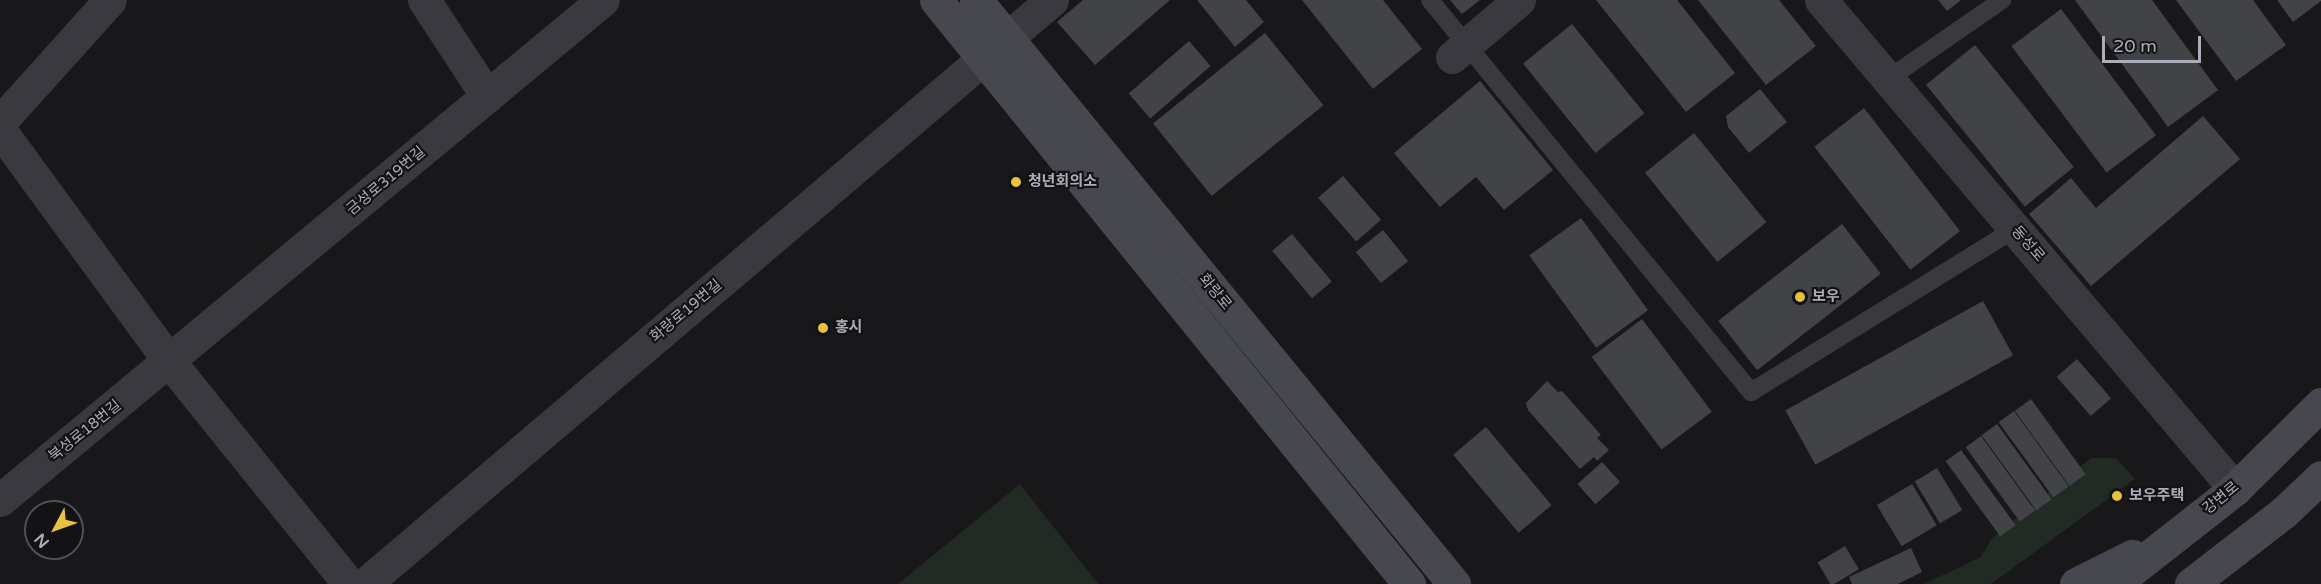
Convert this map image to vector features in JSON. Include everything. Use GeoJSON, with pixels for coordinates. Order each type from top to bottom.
{"type":"FeatureCollection","features":[{"type":"Feature","properties":{"kind":"street"},"geometry":{"type":"LineString","coordinates":[[0,122],[110,0]]}},
{"type":"Feature","properties":{"kind":"street"},"geometry":{"type":"LineString","coordinates":[[424,0],[487,96]]}},
{"type":"Feature","properties":{"kind":"street","name":"금성로319번길"},"geometry":{"type":"LineString","coordinates":[[169,361],[603,0]]}},
{"type":"Feature","properties":{"kind":"street","name":"화랑로"},"geometry":{"type":"LineString","coordinates":[[936,0],[995,48],[1456,580]]}},
{"type":"Feature","properties":{"kind":"street","name":"화랑로"},"geometry":{"type":"LineString","coordinates":[[976,0],[995,48],[1409,584]]}},
{"type":"Feature","properties":{"kind":"street","name":"화랑로19번길"},"geometry":{"type":"LineString","coordinates":[[365,584],[1052,0]]}},
{"type":"Feature","properties":{"kind":"street"},"geometry":{"type":"LineString","coordinates":[[1460,50],[1519,0]]}},
{"type":"Feature","properties":{"kind":"street","name":"동성로"},"geometry":{"type":"LineString","coordinates":[[1821,0],[2235,489]]}},
{"type":"Feature","properties":{"kind":"street"},"geometry":{"type":"LineString","coordinates":[[0,130],[169,361],[350,584]]}},
{"type":"Feature","properties":{"kind":"street","name":"북성로18번길"},"geometry":{"type":"LineString","coordinates":[[0,500],[169,361]]}},
{"type":"Feature","properties":{"kind":"street","name":"강변로"},"geometry":{"type":"LineString","coordinates":[[2114,584],[2169,538],[2235,489],[2321,404]]}},
{"type":"Feature","properties":{"kind":"street"},"geometry":{"type":"LineString","coordinates":[[2191,584],[2265,527],[2321,477]]}},
{"type":"Feature","properties":{"kind":"street"},"geometry":{"type":"LineString","coordinates":[[2235,489],[2265,527]]}},
{"type":"Feature","properties":{"kind":"street"},"geometry":{"type":"LineString","coordinates":[[2076,584],[2169,538]]}},
{"type":"Feature","properties":{"kind":"lane"},"geometry":{"type":"LineString","coordinates":[[1430,0],[1460,50],[1751,392],[2015,229]]}},
{"type":"Feature","properties":{"kind":"lane"},"geometry":{"type":"LineString","coordinates":[[1888,79],[2002,0]]}},
{"type":"Feature","properties":{"kind":"shaded area"},"geometry":{"type":"Polygon","coordinates":[[[2091,458],[2116,458],[2135,479],[1991,584],[1924,584],[1981,557],[1992,538],[2091,458]]]}},
{"type":"Feature","properties":{"kind":"shaded area"},"geometry":{"type":"Polygon","coordinates":[[[1020,484],[1098,584],[898,584],[1020,484]]]}},
{"type":"Feature","properties":{"kind":"building"},"geometry":{"type":"Polygon","coordinates":[[[1083,0],[1170,0],[1095,65],[1057,22],[1083,0]]]}},
{"type":"Feature","properties":{"kind":"building"},"geometry":{"type":"Polygon","coordinates":[[[1197,0],[1246,0],[1264,22],[1235,47],[1197,0]]]}},
{"type":"Feature","properties":{"kind":"building"},"geometry":{"type":"Polygon","coordinates":[[[1302,0],[1383,0],[1422,49],[1373,89],[1302,0]]]}},
{"type":"Feature","properties":{"kind":"building"},"geometry":{"type":"Polygon","coordinates":[[[1450,0],[1480,0],[1462,14],[1450,0]]]}},
{"type":"Feature","properties":{"kind":"building"},"geometry":{"type":"Polygon","coordinates":[[[1596,0],[1677,0],[1735,73],[1686,112],[1596,0]]]}},
{"type":"Feature","properties":{"kind":"building"},"geometry":{"type":"Polygon","coordinates":[[[1698,0],[1779,0],[1816,46],[1766,85],[1698,0]]]}},
{"type":"Feature","properties":{"kind":"building"},"geometry":{"type":"Polygon","coordinates":[[[1938,0],[1961,0],[1947,11],[1938,0]]]}},
{"type":"Feature","properties":{"kind":"building"},"geometry":{"type":"Polygon","coordinates":[[[2075,0],[2152,0],[2218,90],[2168,127],[2075,0]]]}},
{"type":"Feature","properties":{"kind":"building"},"geometry":{"type":"Polygon","coordinates":[[[2176,0],[2253,0],[2286,45],[2236,81],[2176,0]]]}},
{"type":"Feature","properties":{"kind":"building"},"geometry":{"type":"Polygon","coordinates":[[[2277,0],[2321,0],[2321,1],[2293,22],[2277,0]]]}},
{"type":"Feature","properties":{"kind":"building"},"geometry":{"type":"Polygon","coordinates":[[[2061,9],[2156,135],[2107,172],[2011,46],[2061,9]]]}},
{"type":"Feature","properties":{"kind":"building"},"geometry":{"type":"Polygon","coordinates":[[[1572,24],[1644,113],[1595,153],[1523,64],[1572,24]]]}},
{"type":"Feature","properties":{"kind":"building"},"geometry":{"type":"Polygon","coordinates":[[[1265,33],[1324,105],[1212,196],[1153,124],[1265,33]]]}},
{"type":"Feature","properties":{"kind":"building"},"geometry":{"type":"Polygon","coordinates":[[[1189,41],[1211,66],[1150,118],[1129,93],[1189,41]]]}},
{"type":"Feature","properties":{"kind":"building"},"geometry":{"type":"Polygon","coordinates":[[[1975,45],[2074,167],[2025,207],[1926,85],[1975,45]]]}},
{"type":"Feature","properties":{"kind":"building"},"geometry":{"type":"Polygon","coordinates":[[[1480,81],[1553,170],[1504,210],[1476,177],[1440,207],[1394,153],[1480,81]]]}},
{"type":"Feature","properties":{"kind":"building"},"geometry":{"type":"Polygon","coordinates":[[[1760,89],[1787,122],[1749,153],[1728,127],[1726,116],[1760,89]]]}},
{"type":"Feature","properties":{"kind":"building"},"geometry":{"type":"Polygon","coordinates":[[[1864,108],[1960,231],[1910,270],[1814,147],[1864,108]]]}},
{"type":"Feature","properties":{"kind":"building"},"geometry":{"type":"Polygon","coordinates":[[[2203,116],[2240,159],[2091,286],[2029,214],[2071,178],[2096,208],[2203,116]]]}},
{"type":"Feature","properties":{"kind":"building"},"geometry":{"type":"Polygon","coordinates":[[[1694,133],[1766,222],[1717,262],[1645,173],[1694,133]]]}},
{"type":"Feature","properties":{"kind":"building"},"geometry":{"type":"Polygon","coordinates":[[[1343,176],[1381,220],[1356,241],[1318,198],[1343,176]]]}},
{"type":"Feature","properties":{"kind":"building"},"geometry":{"type":"Polygon","coordinates":[[[1581,218],[1648,310],[1596,348],[1529,256],[1581,218]]]}},
{"type":"Feature","properties":{"kind":"building","name":"보우"},"geometry":{"type":"Polygon","coordinates":[[[1842,224],[1881,274],[1757,370],[1718,321],[1842,224]]]}},
{"type":"Feature","properties":{"kind":"building"},"geometry":{"type":"Polygon","coordinates":[[[1383,230],[1408,261],[1381,283],[1356,252],[1383,230]]]}},
{"type":"Feature","properties":{"kind":"building"},"geometry":{"type":"Polygon","coordinates":[[[1292,234],[1332,281],[1312,298],[1272,251],[1292,234]]]}},
{"type":"Feature","properties":{"kind":"building"},"geometry":{"type":"Polygon","coordinates":[[[1983,301],[2013,355],[1815,465],[1785,411],[1983,301]]]}},
{"type":"Feature","properties":{"kind":"building"},"geometry":{"type":"Polygon","coordinates":[[[1642,319],[1712,412],[1661,450],[1592,357],[1642,319]]]}},
{"type":"Feature","properties":{"kind":"building"},"geometry":{"type":"Polygon","coordinates":[[[2077,359],[2111,398],[2091,416],[2057,377],[2077,359]]]}},
{"type":"Feature","properties":{"kind":"building"},"geometry":{"type":"Polygon","coordinates":[[[1547,381],[1558,392],[1562,391],[1601,435],[1597,438],[1609,450],[1597,461],[1594,457],[1580,469],[1528,410],[1526,403],[1547,381]]]}},
{"type":"Feature","properties":{"kind":"building"},"geometry":{"type":"Polygon","coordinates":[[[2031,399],[2086,474],[2069,486],[2015,411],[2031,399]]]}},
{"type":"Feature","properties":{"kind":"building"},"geometry":{"type":"Polygon","coordinates":[[[2014,411],[2069,486],[2053,497],[1999,422],[2014,411]]]}},
{"type":"Feature","properties":{"kind":"building"},"geometry":{"type":"Polygon","coordinates":[[[1997,424],[2052,499],[2036,510],[1982,435],[1997,424]]]}},
{"type":"Feature","properties":{"kind":"building"},"geometry":{"type":"Polygon","coordinates":[[[1486,427],[1552,505],[1519,533],[1453,455],[1486,427]]]}},
{"type":"Feature","properties":{"kind":"building"},"geometry":{"type":"Polygon","coordinates":[[[1981,436],[2035,510],[2020,522],[1966,447],[1981,436]]]}},
{"type":"Feature","properties":{"kind":"building"},"geometry":{"type":"Polygon","coordinates":[[[1961,450],[2016,525],[2000,536],[1946,461],[1961,450]]]}},
{"type":"Feature","properties":{"kind":"building"},"geometry":{"type":"Polygon","coordinates":[[[1602,462],[1620,482],[1596,504],[1577,484],[1602,462]]]}},
{"type":"Feature","properties":{"kind":"building"},"geometry":{"type":"Polygon","coordinates":[[[1937,468],[1962,510],[1940,523],[1915,481],[1937,468]]]}},
{"type":"Feature","properties":{"kind":"building"},"geometry":{"type":"Polygon","coordinates":[[[1912,484],[1937,525],[1902,546],[1877,505],[1912,484]]]}},
{"type":"Feature","properties":{"kind":"building"},"geometry":{"type":"Polygon","coordinates":[[[1845,546],[1859,569],[1831,584],[1818,562],[1845,546]]]}},
{"type":"Feature","properties":{"kind":"building"},"geometry":{"type":"Polygon","coordinates":[[[1911,548],[1922,572],[1898,584],[1852,584],[1849,577],[1911,548]]]}},
{"type":"Feature","properties":{"kind":"place","name":"청년회의소"},"geometry":{"type":"Point","coordinates":[1016,182]}},
{"type":"Feature","properties":{"kind":"place","name":"보우"},"geometry":{"type":"Point","coordinates":[1800,297]}},
{"type":"Feature","properties":{"kind":"place","name":"홍시"},"geometry":{"type":"Point","coordinates":[823,328]}},
{"type":"Feature","properties":{"kind":"place","name":"보우주택"},"geometry":{"type":"Point","coordinates":[2117,496]}}]}
